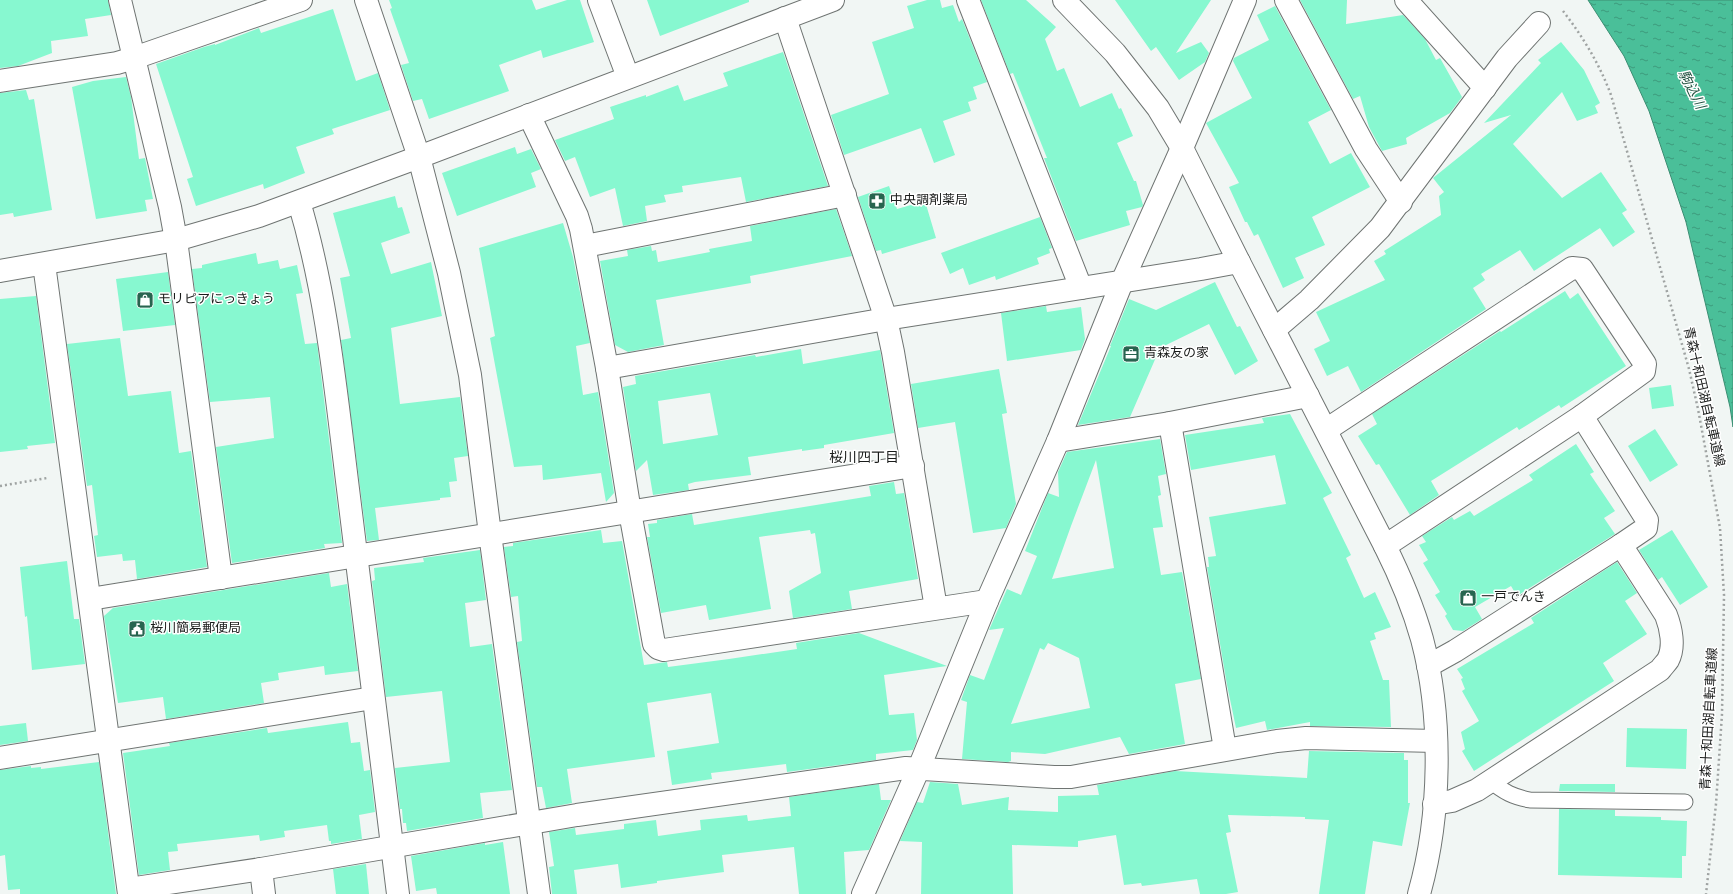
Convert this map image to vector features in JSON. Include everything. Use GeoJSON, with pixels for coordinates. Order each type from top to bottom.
{"type":"FeatureCollection","features":[{"type":"Feature","properties":{"kind":"street"},"geometry":{"type":"LineString","coordinates":[[120,0],[170,207],[176,240],[221,578]]}},
{"type":"Feature","properties":{"kind":"street"},"geometry":{"type":"LineString","coordinates":[[0,81],[117,63],[301,0]]}},
{"type":"Feature","properties":{"kind":"street"},"geometry":{"type":"LineString","coordinates":[[366,0],[420,157],[449,273],[470,376],[528,823],[539,894]]}},
{"type":"Feature","properties":{"kind":"street"},"geometry":{"type":"LineString","coordinates":[[599,0],[628,77]]}},
{"type":"Feature","properties":{"kind":"street"},"geometry":{"type":"LineString","coordinates":[[0,271],[176,240],[218,229],[299,202],[420,157],[833,0]]}},
{"type":"Feature","properties":{"kind":"street"},"geometry":{"type":"LineString","coordinates":[[968,0],[1081,288]]}},
{"type":"Feature","properties":{"kind":"street"},"geometry":{"type":"LineString","coordinates":[[1064,0],[1115,52],[1158,108],[1182,148],[1395,565],[1422,639],[1428,666],[1436,741],[1434,804],[1426,863],[1419,894]]}},
{"type":"Feature","properties":{"kind":"street"},"geometry":{"type":"LineString","coordinates":[[863,894],[919,768],[987,601],[1058,441],[1122,282],[1182,148],[1245,0]]}},
{"type":"Feature","properties":{"kind":"street"},"geometry":{"type":"LineString","coordinates":[[1286,0],[1366,149],[1401,202]]}},
{"type":"Feature","properties":{"kind":"street"},"geometry":{"type":"LineString","coordinates":[[1406,0],[1485,88]]}},
{"type":"Feature","properties":{"kind":"street"},"geometry":{"type":"LineString","coordinates":[[785,18],[886,319],[913,466],[936,608]]}},
{"type":"Feature","properties":{"kind":"street"},"geometry":{"type":"LineString","coordinates":[[1274,330],[1309,300],[1380,228],[1508,58],[1539,23]]}},
{"type":"Feature","properties":{"kind":"street"},"geometry":{"type":"LineString","coordinates":[[530,115],[577,216],[585,246],[654,644],[658,648],[664,650],[987,601]]}},
{"type":"Feature","properties":{"kind":"street"},"geometry":{"type":"LineString","coordinates":[[585,246],[845,195]]}},
{"type":"Feature","properties":{"kind":"street"},"geometry":{"type":"LineString","coordinates":[[299,202],[317,271],[322,299],[398,894]]}},
{"type":"Feature","properties":{"kind":"street"},"geometry":{"type":"LineString","coordinates":[[607,368],[886,319],[1201,270],[1239,262]]}},
{"type":"Feature","properties":{"kind":"street"},"geometry":{"type":"LineString","coordinates":[[44,264],[129,892],[528,823],[906,768],[1048,777],[1071,776],[1225,749],[1306,738],[1436,741]]}},
{"type":"Feature","properties":{"kind":"street"},"geometry":{"type":"LineString","coordinates":[[1326,430],[1572,268],[1582,269],[1645,364],[1644,371],[1582,416],[1385,546]]}},
{"type":"Feature","properties":{"kind":"street"},"geometry":{"type":"LineString","coordinates":[[1058,441],[1170,423],[1308,396]]}},
{"type":"Feature","properties":{"kind":"street"},"geometry":{"type":"LineString","coordinates":[[1428,666],[1455,651],[1646,528],[1647,520],[1582,416]]}},
{"type":"Feature","properties":{"kind":"street"},"geometry":{"type":"LineString","coordinates":[[1170,423],[1188,538],[1225,749]]}},
{"type":"Feature","properties":{"kind":"street"},"geometry":{"type":"LineString","coordinates":[[90,599],[913,466]]}},
{"type":"Feature","properties":{"kind":"street"},"geometry":{"type":"LineString","coordinates":[[1434,804],[1458,798],[1477,790],[1660,670],[1668,660],[1671,650],[1670,624],[1666,615],[1621,545]]}},
{"type":"Feature","properties":{"kind":"street"},"geometry":{"type":"LineString","coordinates":[[0,758],[373,698]]}},
{"type":"Feature","properties":{"kind":"street"},"geometry":{"type":"LineString","coordinates":[[261,869],[264,894]]}},
{"type":"Feature","properties":{"kind":"lane"},"geometry":{"type":"LineString","coordinates":[[1491,781],[1500,790],[1516,798],[1530,800],[1685,802]]}},
{"type":"Feature","properties":{"kind":"path","name":"青森十和田湖自転車道線"},"geometry":{"type":"LineString","coordinates":[[1560,9],[1578,30],[1592,52],[1604,75],[1611,95],[1689,369],[1718,514],[1723,556],[1724,654],[1716,804],[1706,894]]}},
{"type":"Feature","properties":{"kind":"path"},"geometry":{"type":"LineString","coordinates":[[0,486],[73,474]]}},
{"type":"Feature","properties":{"kind":"water","name":"駒込川"},"geometry":{"type":"Polygon","coordinates":[[[1588,0],[1733,0],[1733,427],[1730,407],[1686,222],[1649,111],[1624,56],[1588,0]]]}},
{"type":"Feature","properties":{"kind":"building"},"geometry":{"type":"Polygon","coordinates":[[[0,0],[108,0],[111,15],[85,19],[88,36],[51,41],[52,53],[18,66],[0,68],[0,0]]]}},
{"type":"Feature","properties":{"kind":"building"},"geometry":{"type":"Polygon","coordinates":[[[389,0],[532,0],[536,10],[567,0],[580,0],[594,42],[543,58],[541,50],[499,65],[509,91],[429,119],[422,99],[413,101],[401,65],[409,63],[390,9],[392,8],[389,0]]]}},
{"type":"Feature","properties":{"kind":"building"},"geometry":{"type":"Polygon","coordinates":[[[647,0],[749,0],[749,2],[660,36],[647,0]]]}},
{"type":"Feature","properties":{"kind":"building"},"geometry":{"type":"Polygon","coordinates":[[[927,0],[940,0],[942,8],[953,5],[959,22],[962,19],[987,82],[973,87],[977,99],[968,102],[971,111],[943,121],[955,155],[934,163],[921,128],[844,155],[831,115],[889,94],[872,42],[914,28],[907,6],[927,0]]]}},
{"type":"Feature","properties":{"kind":"building"},"geometry":{"type":"Polygon","coordinates":[[[981,0],[1026,0],[1056,27],[1045,39],[1057,71],[1064,68],[1080,107],[1112,93],[1119,109],[1121,108],[1133,136],[1117,143],[1134,181],[1136,181],[1143,205],[1142,207],[1126,211],[1130,225],[1076,241],[1044,158],[1047,158],[1013,73],[1010,74],[981,0]]]}},
{"type":"Feature","properties":{"kind":"building"},"geometry":{"type":"Polygon","coordinates":[[[1115,0],[1211,0],[1176,53],[1201,42],[1209,53],[1205,62],[1179,80],[1156,47],[1151,51],[1115,0]]]}},
{"type":"Feature","properties":{"kind":"building"},"geometry":{"type":"Polygon","coordinates":[[[1300,0],[1347,0],[1346,24],[1403,15],[1425,39],[1436,60],[1440,58],[1462,97],[1450,113],[1406,138],[1407,144],[1382,151],[1369,127],[1360,96],[1353,99],[1300,0]]]}},
{"type":"Feature","properties":{"kind":"building"},"geometry":{"type":"Polygon","coordinates":[[[1275,6],[1331,110],[1308,122],[1330,164],[1351,153],[1370,187],[1312,217],[1325,245],[1295,258],[1304,278],[1283,288],[1258,234],[1254,236],[1247,222],[1245,222],[1229,187],[1239,183],[1206,123],[1252,98],[1233,61],[1234,58],[1269,40],[1257,15],[1275,6]]]}},
{"type":"Feature","properties":{"kind":"building"},"geometry":{"type":"Polygon","coordinates":[[[333,9],[356,81],[378,73],[390,110],[332,129],[334,134],[296,147],[305,173],[264,189],[263,184],[196,206],[187,179],[193,177],[156,64],[204,47],[215,45],[259,28],[261,33],[333,9]]]}},
{"type":"Feature","properties":{"kind":"building"},"geometry":{"type":"Polygon","coordinates":[[[1561,42],[1584,70],[1600,103],[1595,106],[1598,113],[1577,121],[1562,92],[1513,144],[1562,198],[1601,172],[1627,210],[1622,213],[1635,232],[1613,247],[1600,228],[1534,271],[1520,250],[1481,274],[1485,280],[1473,288],[1486,309],[1361,392],[1348,366],[1327,376],[1314,349],[1330,341],[1316,312],[1385,280],[1374,261],[1386,254],[1384,251],[1441,215],[1439,196],[1444,192],[1433,178],[1511,115],[1484,123],[1541,63],[1538,60],[1561,42]]]}},
{"type":"Feature","properties":{"kind":"building"},"geometry":{"type":"Polygon","coordinates":[[[783,52],[828,186],[746,202],[741,177],[682,186],[683,192],[664,195],[666,202],[645,206],[647,221],[623,226],[615,188],[590,197],[575,157],[565,161],[555,140],[614,119],[610,107],[646,95],[646,97],[678,85],[684,101],[728,86],[723,73],[783,52]]]}},
{"type":"Feature","properties":{"kind":"building"},"geometry":{"type":"Polygon","coordinates":[[[126,77],[131,97],[139,159],[145,158],[153,199],[145,200],[147,211],[96,219],[72,87],[93,81],[126,77]]]}},
{"type":"Feature","properties":{"kind":"building"},"geometry":{"type":"Polygon","coordinates":[[[26,90],[29,100],[34,99],[52,210],[14,217],[13,213],[0,215],[0,93],[26,90]]]}},
{"type":"Feature","properties":{"kind":"building"},"geometry":{"type":"Polygon","coordinates":[[[515,147],[517,154],[531,149],[541,169],[531,173],[536,187],[457,216],[442,173],[515,147]]]}},
{"type":"Feature","properties":{"kind":"building"},"geometry":{"type":"Polygon","coordinates":[[[889,186],[897,209],[925,201],[936,238],[882,254],[881,250],[876,251],[858,197],[889,186]]]}},
{"type":"Feature","properties":{"kind":"building"},"geometry":{"type":"Polygon","coordinates":[[[395,196],[398,208],[402,207],[410,233],[381,243],[391,274],[431,262],[442,316],[391,328],[400,404],[460,397],[468,456],[454,458],[457,481],[449,482],[451,497],[440,498],[440,500],[375,508],[379,540],[367,541],[341,340],[351,338],[340,278],[350,276],[333,213],[395,196]]]}},
{"type":"Feature","properties":{"kind":"building"},"geometry":{"type":"Polygon","coordinates":[[[836,209],[852,256],[750,276],[751,283],[656,300],[664,345],[628,352],[615,345],[600,261],[628,256],[627,250],[651,246],[652,251],[656,250],[658,262],[710,252],[709,249],[752,241],[750,226],[836,209]]]}},
{"type":"Feature","properties":{"kind":"building"},"geometry":{"type":"Polygon","coordinates":[[[1040,217],[1052,248],[1049,249],[1050,253],[1037,258],[1039,264],[996,280],[995,276],[969,285],[963,268],[950,274],[941,253],[1040,217]]]}},
{"type":"Feature","properties":{"kind":"building"},"geometry":{"type":"Polygon","coordinates":[[[563,223],[573,257],[590,343],[576,346],[583,395],[598,392],[614,493],[606,502],[601,473],[543,480],[542,465],[514,467],[490,338],[495,336],[479,248],[563,223]]]}},
{"type":"Feature","properties":{"kind":"building"},"geometry":{"type":"Polygon","coordinates":[[[256,253],[258,264],[278,260],[280,269],[297,265],[303,293],[296,294],[305,344],[317,343],[342,543],[324,544],[325,548],[232,563],[216,447],[274,438],[270,397],[210,402],[192,269],[202,268],[202,265],[256,253]]]}},
{"type":"Feature","properties":{"kind":"building"},"geometry":{"type":"Polygon","coordinates":[[[168,272],[175,325],[123,331],[116,279],[168,272]]]}},
{"type":"Feature","properties":{"kind":"building"},"geometry":{"type":"Polygon","coordinates":[[[1215,282],[1237,327],[1240,326],[1258,361],[1235,375],[1209,324],[1160,348],[1130,417],[1078,425],[1129,299],[1156,310],[1215,282]]]}},
{"type":"Feature","properties":{"kind":"building"},"geometry":{"type":"Polygon","coordinates":[[[1565,291],[1570,299],[1578,293],[1626,366],[1561,408],[1559,405],[1519,430],[1517,427],[1431,481],[1439,495],[1410,515],[1379,464],[1376,465],[1358,436],[1377,424],[1372,414],[1500,331],[1501,332],[1565,291]]]}},
{"type":"Feature","properties":{"kind":"building"},"geometry":{"type":"Polygon","coordinates":[[[36,296],[55,443],[27,446],[28,449],[0,452],[0,299],[36,296]]]}},
{"type":"Feature","properties":{"kind":"building"},"geometry":{"type":"Polygon","coordinates":[[[1046,306],[1047,312],[1081,307],[1085,339],[1081,350],[1007,361],[1001,313],[1046,306]]]}},
{"type":"Feature","properties":{"kind":"building"},"geometry":{"type":"Polygon","coordinates":[[[120,338],[128,396],[171,391],[179,453],[191,451],[207,567],[137,579],[135,560],[123,561],[122,554],[97,557],[94,536],[98,535],[92,485],[87,486],[67,344],[120,338]]]}},
{"type":"Feature","properties":{"kind":"building"},"geometry":{"type":"Polygon","coordinates":[[[801,349],[803,364],[880,350],[894,433],[824,445],[824,448],[802,451],[802,449],[748,457],[751,475],[695,482],[688,484],[689,490],[653,495],[647,460],[636,471],[623,387],[636,384],[635,376],[755,355],[756,357],[801,349]],[[710,393],[658,401],[663,444],[718,435],[710,393]]]}},
{"type":"Feature","properties":{"kind":"building"},"geometry":{"type":"Polygon","coordinates":[[[999,369],[1007,413],[1002,414],[1016,504],[1006,528],[973,533],[955,422],[918,428],[911,384],[999,369]]]}},
{"type":"Feature","properties":{"kind":"building"},"geometry":{"type":"Polygon","coordinates":[[[1671,385],[1674,406],[1652,409],[1649,388],[1671,385]]]}},
{"type":"Feature","properties":{"kind":"building"},"geometry":{"type":"Polygon","coordinates":[[[1290,414],[1332,493],[1323,498],[1351,555],[1346,558],[1364,598],[1375,592],[1391,627],[1374,633],[1376,639],[1370,641],[1383,680],[1389,680],[1391,727],[1310,726],[1310,722],[1267,730],[1265,721],[1236,728],[1227,685],[1207,567],[1209,567],[1208,557],[1216,556],[1209,517],[1286,504],[1275,455],[1191,470],[1185,435],[1264,423],[1262,418],[1290,414]]]}},
{"type":"Feature","properties":{"kind":"building"},"geometry":{"type":"Polygon","coordinates":[[[1655,429],[1678,465],[1650,482],[1628,446],[1655,429]]]}},
{"type":"Feature","properties":{"kind":"building"},"geometry":{"type":"Polygon","coordinates":[[[1160,439],[1166,474],[1158,476],[1161,495],[1158,496],[1163,527],[1153,528],[1161,575],[1182,572],[1201,679],[1175,684],[1185,744],[1129,754],[1120,737],[1045,754],[1011,752],[1011,761],[1008,762],[962,759],[967,702],[961,700],[970,675],[984,680],[1004,628],[989,630],[1007,589],[1021,595],[1037,556],[1025,551],[1048,493],[1059,497],[1058,472],[1067,452],[1160,439]],[[1096,460],[1071,526],[1052,579],[1114,568],[1096,460]],[[1048,643],[1044,650],[1040,648],[1011,724],[1090,708],[1079,658],[1048,643]]]}},
{"type":"Feature","properties":{"kind":"building"},"geometry":{"type":"Polygon","coordinates":[[[1576,444],[1594,472],[1590,474],[1615,511],[1604,518],[1615,534],[1517,596],[1511,586],[1475,607],[1482,619],[1463,631],[1453,630],[1445,616],[1447,614],[1435,595],[1440,592],[1423,563],[1428,560],[1419,545],[1426,542],[1422,536],[1452,517],[1454,520],[1470,511],[1474,516],[1533,480],[1529,475],[1576,444]]]}},
{"type":"Feature","properties":{"kind":"building"},"geometry":{"type":"Polygon","coordinates":[[[894,482],[896,494],[904,493],[918,579],[849,591],[852,609],[793,618],[789,591],[821,573],[815,533],[811,534],[810,530],[759,537],[771,609],[709,620],[706,605],[661,613],[647,537],[650,537],[648,524],[657,523],[657,520],[692,514],[694,525],[871,496],[869,486],[894,482]]]}},
{"type":"Feature","properties":{"kind":"building"},"geometry":{"type":"Polygon","coordinates":[[[601,530],[603,543],[622,541],[644,665],[667,662],[668,667],[797,649],[796,643],[859,633],[947,666],[884,675],[889,715],[914,713],[917,740],[913,750],[876,754],[876,760],[787,772],[786,764],[711,773],[712,779],[672,785],[667,751],[719,743],[711,693],[647,703],[655,757],[567,769],[572,803],[546,808],[542,787],[537,787],[517,642],[522,641],[518,596],[511,597],[504,547],[513,546],[513,543],[601,530]]]}},
{"type":"Feature","properties":{"kind":"building"},"geometry":{"type":"Polygon","coordinates":[[[1672,530],[1708,587],[1680,605],[1662,577],[1658,580],[1639,550],[1672,530]]]}},
{"type":"Feature","properties":{"kind":"building"},"geometry":{"type":"Polygon","coordinates":[[[480,550],[486,600],[465,603],[470,647],[492,644],[512,790],[480,793],[483,818],[407,831],[406,823],[403,823],[402,809],[400,809],[395,768],[450,762],[442,691],[386,697],[372,581],[375,580],[374,568],[424,562],[423,558],[480,550]]]}},
{"type":"Feature","properties":{"kind":"building"},"geometry":{"type":"Polygon","coordinates":[[[67,561],[74,619],[79,619],[85,664],[32,670],[27,616],[25,617],[20,567],[67,561]]]}},
{"type":"Feature","properties":{"kind":"building"},"geometry":{"type":"Polygon","coordinates":[[[1617,562],[1637,593],[1625,601],[1647,634],[1603,663],[1614,681],[1474,771],[1462,751],[1465,749],[1461,732],[1479,721],[1462,691],[1465,689],[1461,679],[1463,678],[1457,669],[1534,623],[1531,618],[1617,562]]]}},
{"type":"Feature","properties":{"kind":"building"},"geometry":{"type":"Polygon","coordinates":[[[329,573],[331,587],[347,584],[358,671],[325,675],[324,666],[278,673],[279,680],[261,683],[264,703],[166,719],[163,697],[118,703],[104,616],[113,608],[329,573]]]}},
{"type":"Feature","properties":{"kind":"building"},"geometry":{"type":"Polygon","coordinates":[[[348,722],[351,743],[360,742],[364,771],[370,770],[375,812],[359,815],[362,839],[331,844],[331,841],[329,841],[327,825],[284,831],[285,837],[260,841],[259,835],[177,844],[178,851],[168,852],[170,870],[139,875],[123,753],[170,746],[169,743],[267,728],[268,733],[348,722]]]}},
{"type":"Feature","properties":{"kind":"building"},"geometry":{"type":"Polygon","coordinates":[[[26,723],[28,741],[0,745],[0,726],[26,723]]]}},
{"type":"Feature","properties":{"kind":"building"},"geometry":{"type":"Polygon","coordinates":[[[1627,728],[1687,729],[1686,769],[1626,767],[1627,728]]]}},
{"type":"Feature","properties":{"kind":"building"},"geometry":{"type":"Polygon","coordinates":[[[1309,751],[1404,753],[1404,760],[1408,760],[1408,803],[1410,803],[1402,846],[1373,841],[1365,894],[1319,894],[1329,820],[1305,819],[1305,817],[1228,815],[1231,832],[1226,833],[1238,892],[1226,894],[1200,894],[1197,879],[1142,886],[1141,883],[1124,885],[1116,835],[1078,841],[1078,847],[1012,845],[1013,894],[921,894],[922,842],[900,841],[917,802],[923,803],[930,782],[958,784],[962,805],[1009,797],[1008,810],[1058,812],[1058,796],[1099,795],[1097,785],[1175,771],[1307,778],[1309,751]]]}},
{"type":"Feature","properties":{"kind":"building"},"geometry":{"type":"Polygon","coordinates":[[[99,762],[116,894],[20,894],[20,889],[8,890],[5,855],[0,856],[0,770],[31,766],[31,768],[41,767],[41,769],[99,762]]]}},
{"type":"Feature","properties":{"kind":"building"},"geometry":{"type":"Polygon","coordinates":[[[879,784],[881,800],[891,800],[869,850],[844,852],[846,894],[799,894],[794,847],[722,855],[724,872],[657,881],[657,883],[621,888],[618,864],[574,870],[577,894],[552,894],[549,867],[554,866],[549,832],[575,828],[576,835],[624,829],[624,824],[656,820],[658,836],[701,830],[700,820],[747,815],[748,821],[791,816],[789,797],[879,784]]]}},
{"type":"Feature","properties":{"kind":"building"},"geometry":{"type":"Polygon","coordinates":[[[1560,784],[1615,784],[1615,792],[1559,791],[1560,784]]]}},
{"type":"Feature","properties":{"kind":"building"},"geometry":{"type":"Polygon","coordinates":[[[1559,809],[1615,810],[1615,816],[1661,817],[1661,820],[1687,821],[1686,856],[1682,856],[1682,878],[1558,875],[1559,809]]]}},
{"type":"Feature","properties":{"kind":"building"},"geometry":{"type":"Polygon","coordinates":[[[503,842],[510,894],[437,894],[436,888],[416,891],[411,856],[485,843],[485,845],[503,842]]]}},
{"type":"Feature","properties":{"kind":"building"},"geometry":{"type":"Polygon","coordinates":[[[366,864],[369,894],[336,894],[333,869],[366,864]]]}},
{"type":"Feature","properties":{"kind":"place","name":"中央調剤薬局"},"geometry":{"type":"Point","coordinates":[877,201]}},
{"type":"Feature","properties":{"kind":"place","name":"モリピアにっきょう"},"geometry":{"type":"Point","coordinates":[145,300]}},
{"type":"Feature","properties":{"kind":"place","name":"青森友の家"},"geometry":{"type":"Point","coordinates":[1131,354]}},
{"type":"Feature","properties":{"kind":"place","name":"一戸でんき"},"geometry":{"type":"Point","coordinates":[1468,598]}},
{"type":"Feature","properties":{"kind":"place","name":"桜川簡易郵便局"},"geometry":{"type":"Point","coordinates":[137,629]}},
{"type":"Feature","properties":{"kind":"district","name":"桜川四丁目"},"geometry":{"type":"Point","coordinates":[864,458]}}]}
